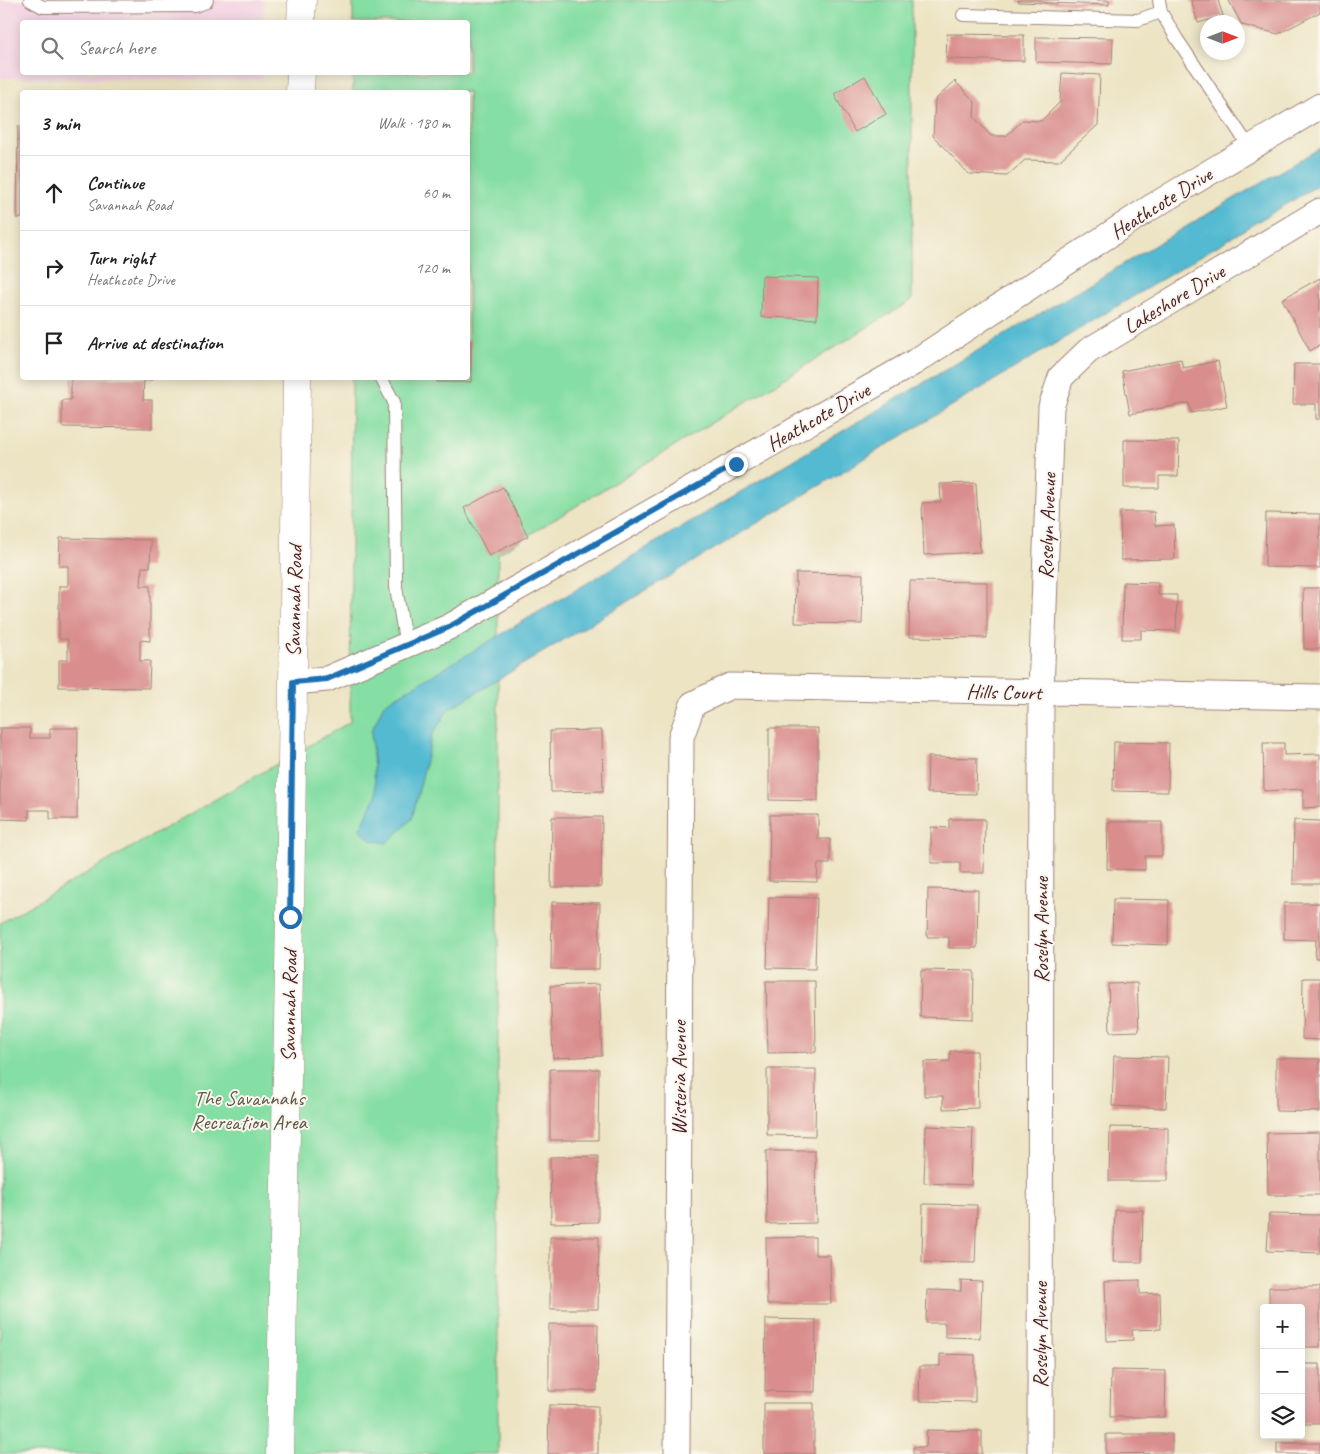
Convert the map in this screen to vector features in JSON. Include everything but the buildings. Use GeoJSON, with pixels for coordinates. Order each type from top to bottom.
{"type":"FeatureCollection","features":[{"type":"Feature","properties":{"kind":"street"},"geometry":{"type":"LineString","coordinates":[[301,20],[302,0]]}},
{"type":"Feature","properties":{"kind":"street"},"geometry":{"type":"LineString","coordinates":[[300,90],[301,75]]}},
{"type":"Feature","properties":{"kind":"street","name":"Heathcote Drive"},"geometry":{"type":"LineString","coordinates":[[293,682],[327,679],[449,627],[913,363],[1150,208],[1320,106]]}},
{"type":"Feature","properties":{"kind":"street","name":"Lakeshore Drive"},"geometry":{"type":"LineString","coordinates":[[1051,407],[1061,377],[1088,351],[1320,211]]}},
{"type":"Feature","properties":{"kind":"street","name":"Savannah Road"},"geometry":{"type":"LineString","coordinates":[[280,1454],[290,937],[297,380]]}},
{"type":"Feature","properties":{"kind":"street","name":"Roselyn Avenue"},"geometry":{"type":"LineString","coordinates":[[1040,1454],[1041,692],[1051,407]]}},
{"type":"Feature","properties":{"kind":"street","name":"Hills Court"},"geometry":{"type":"LineString","coordinates":[[693,704],[730,686],[1320,697]]}},
{"type":"Feature","properties":{"kind":"street","name":"Wisteria Avenue"},"geometry":{"type":"LineString","coordinates":[[677,1454],[681,737],[693,704]]}},
{"type":"Feature","properties":{"kind":"lane"},"geometry":{"type":"LineString","coordinates":[[30,0],[43,7],[71,7],[195,6],[207,0]]}},
{"type":"Feature","properties":{"kind":"lane"},"geometry":{"type":"LineString","coordinates":[[963,16],[1138,20],[1160,6],[1177,40],[1250,148]]}},
{"type":"Feature","properties":{"kind":"lane"},"geometry":{"type":"LineString","coordinates":[[382,380],[394,402],[396,587],[406,646]]}},
{"type":"Feature","properties":{"kind":"shaded area"},"geometry":{"type":"Polygon","coordinates":[[[0,0],[264,0],[264,20],[20,20],[20,75],[263,75],[263,80],[0,78],[0,0]]]}},
{"type":"Feature","properties":{"kind":"green space","name":"The Savannahs Recreation Area"},"geometry":{"type":"Polygon","coordinates":[[[353,0],[912,0],[912,300],[498,554],[498,1454],[0,1454],[0,923],[350,722],[352,380],[470,380],[470,90],[353,90],[353,75],[470,75],[470,20],[353,20],[353,0]]]}},
{"type":"Feature","properties":{"kind":"water"},"geometry":{"type":"Polygon","coordinates":[[[1320,148],[1320,184],[449,709],[432,735],[412,819],[387,843],[370,840],[360,829],[376,796],[371,732],[384,704],[1320,148]]]}},
{"type":"Feature","properties":{"kind":"route"},"geometry":{"type":"LineString","coordinates":[[290,917],[293,682],[327,679],[449,627],[736,464]]}}]}
